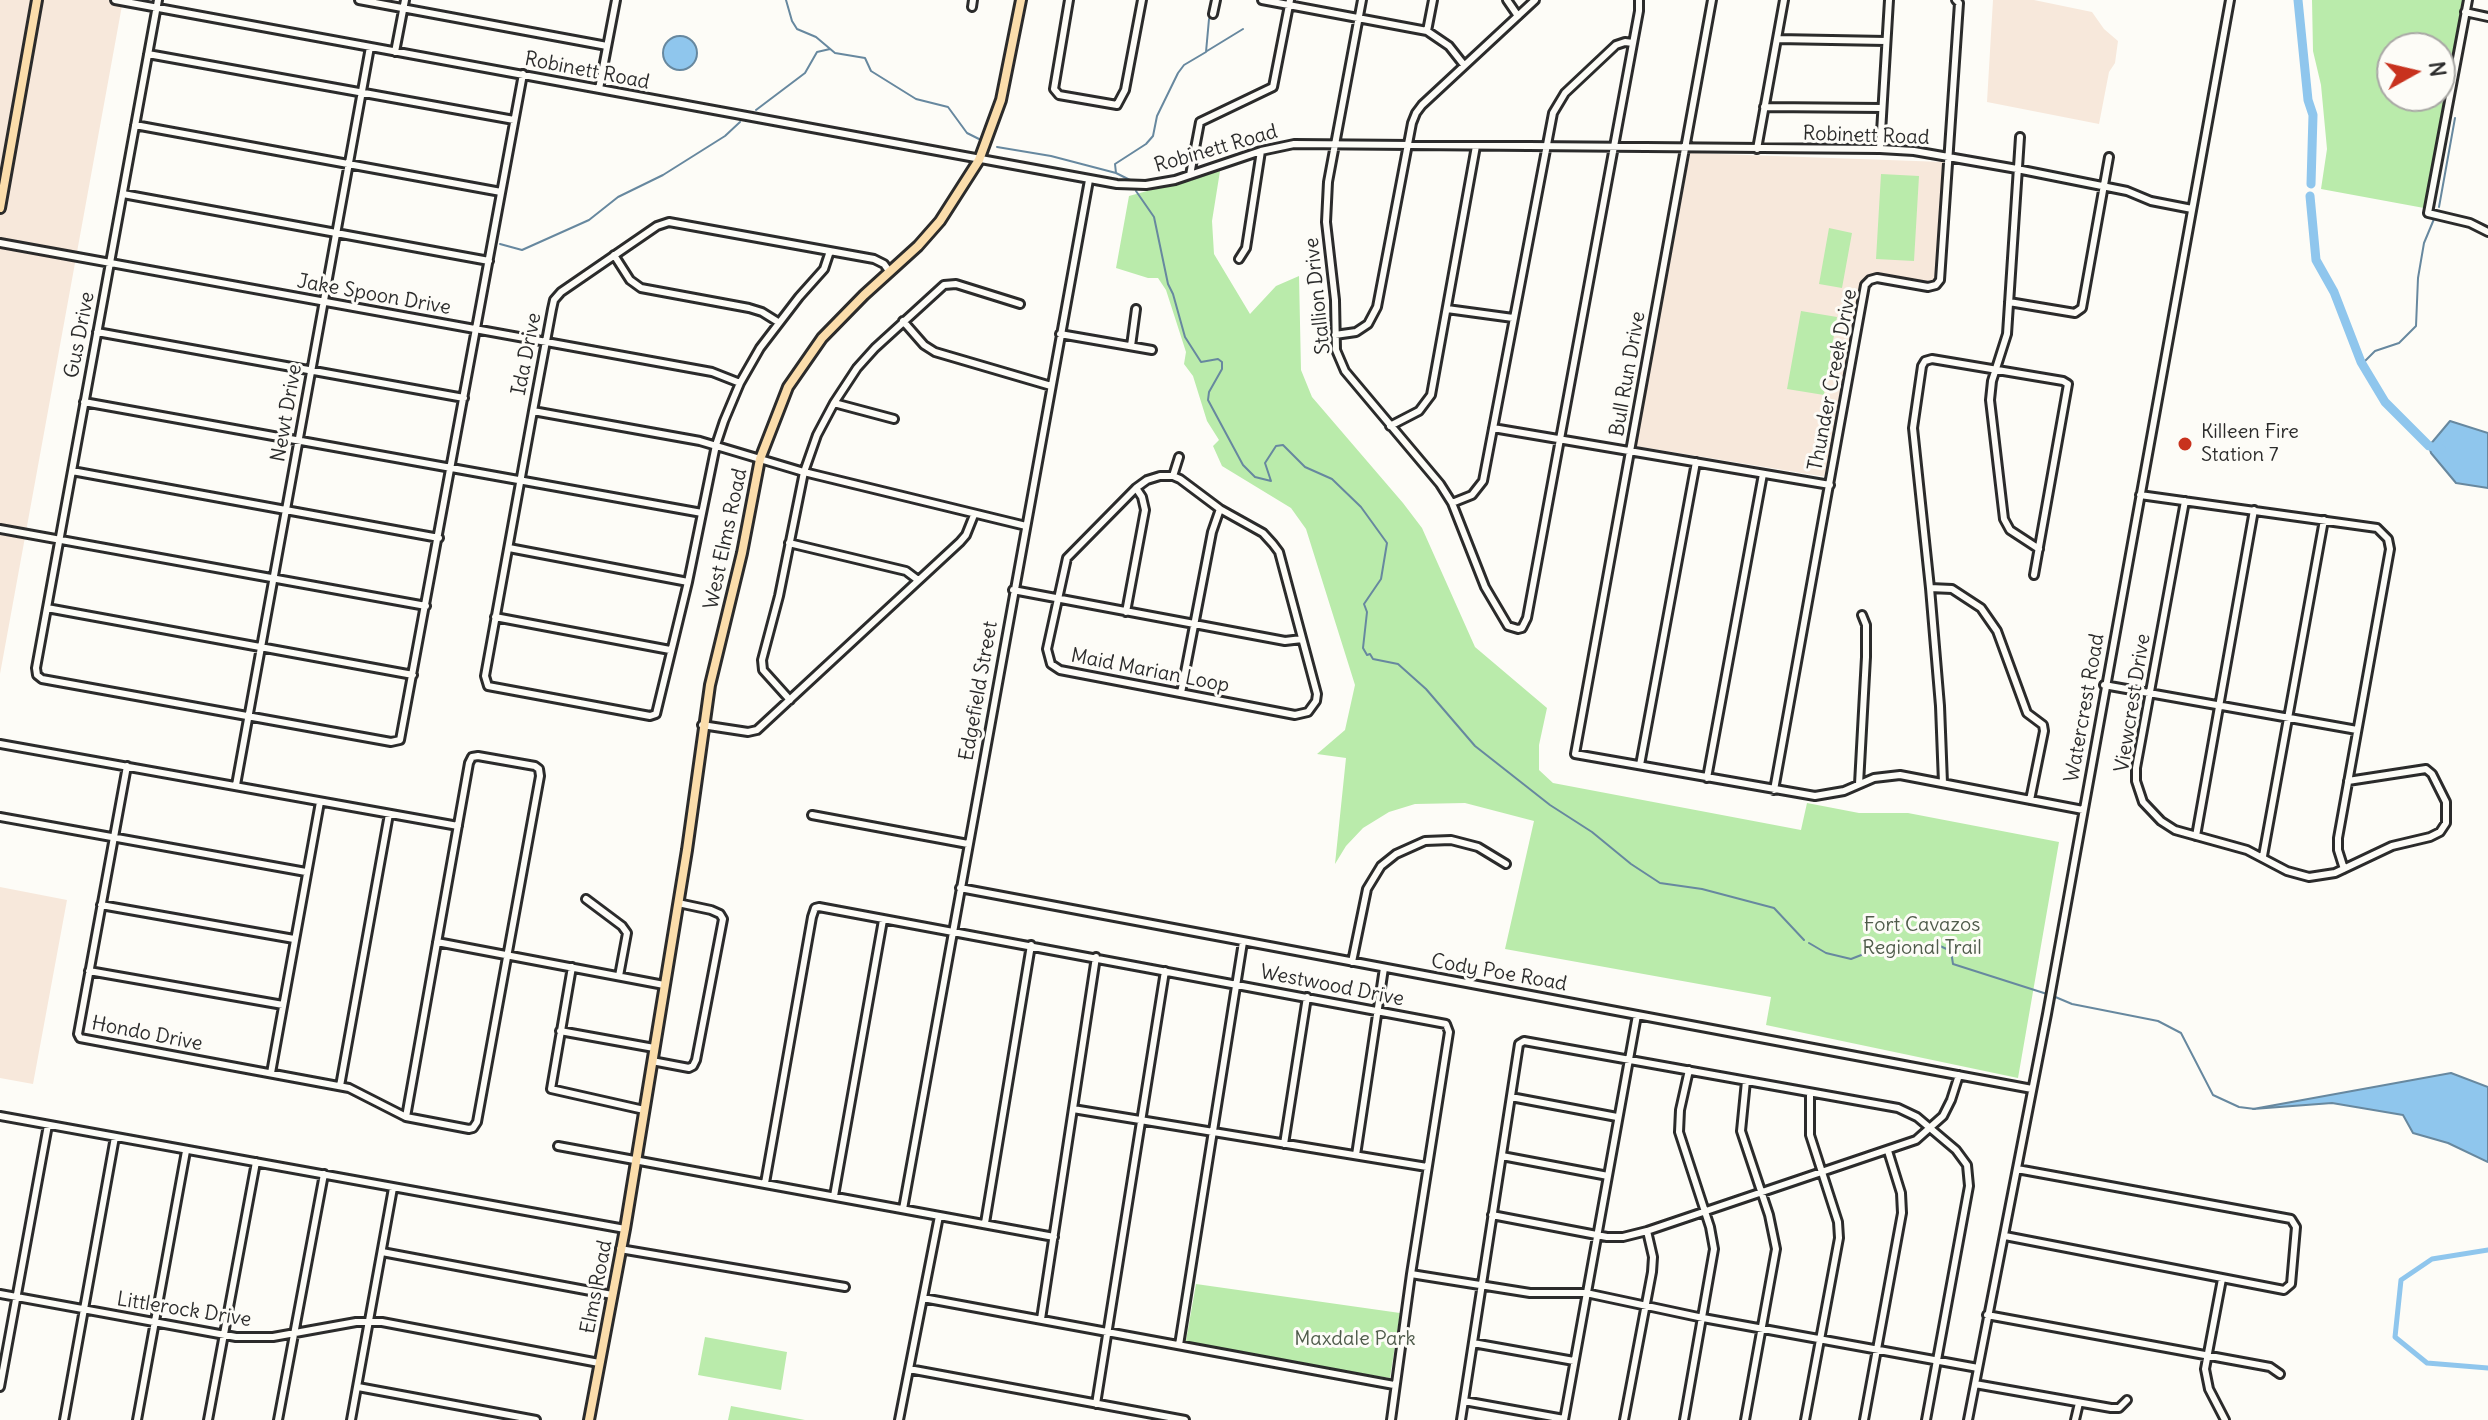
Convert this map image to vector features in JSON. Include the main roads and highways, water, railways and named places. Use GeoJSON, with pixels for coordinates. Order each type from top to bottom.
{"type":"FeatureCollection","features":[{"type":"Feature","properties":{"kind":"main road"},"geometry":{"type":"LineString","coordinates":[[0,208],[37,0]]}},
{"type":"Feature","properties":{"kind":"main road","name":"West Elms Road"},"geometry":{"type":"LineString","coordinates":[[636,1160],[687,850],[702,725],[760,459],[788,387],[822,338],[918,246],[940,221],[979,160],[1001,100],[1021,0]]}},
{"type":"Feature","properties":{"kind":"main road","name":"Elms Road"},"geometry":{"type":"LineString","coordinates":[[589,1420],[636,1160]]}},
{"type":"Feature","properties":{"kind":"water"},"geometry":{"type":"Polygon","coordinates":[[[680,36],[692,41],[697,53],[692,65],[680,70],[668,65],[663,53],[668,41],[680,36]]]}},
{"type":"Feature","properties":{"kind":"water"},"geometry":{"type":"Polygon","coordinates":[[[2450,421],[2488,433],[2488,488],[2456,483],[2431,453],[2429,446],[2450,421]]]}},
{"type":"Feature","properties":{"kind":"water"},"geometry":{"type":"Polygon","coordinates":[[[2451,1073],[2488,1087],[2488,1162],[2448,1143],[2413,1133],[2403,1115],[2332,1103],[2253,1109],[2451,1073]]]}},
{"type":"Feature","properties":{"kind":"waterway"},"geometry":{"type":"LineString","coordinates":[[786,0],[797,29],[816,37],[835,53],[865,58],[871,71],[916,99],[948,107],[967,133],[979,139]]}},
{"type":"Feature","properties":{"kind":"waterway"},"geometry":{"type":"LineString","coordinates":[[2298,0],[2308,100],[2313,115],[2311,184]]}},
{"type":"Feature","properties":{"kind":"waterway"},"geometry":{"type":"LineString","coordinates":[[1130,180],[1116,173],[1115,164],[1153,136],[1157,116],[1178,73],[1184,65],[1206,52],[1209,19]]}},
{"type":"Feature","properties":{"kind":"waterway"},"geometry":{"type":"LineString","coordinates":[[1207,51],[1243,29]]}},
{"type":"Feature","properties":{"kind":"waterway"},"geometry":{"type":"LineString","coordinates":[[756,110],[805,73],[817,52],[830,49]]}},
{"type":"Feature","properties":{"kind":"waterway"},"geometry":{"type":"LineString","coordinates":[[2439,207],[2455,118]]}},
{"type":"Feature","properties":{"kind":"waterway"},"geometry":{"type":"LineString","coordinates":[[500,244],[522,250],[589,220],[618,197],[663,175],[725,136],[740,122]]}},
{"type":"Feature","properties":{"kind":"waterway"},"geometry":{"type":"LineString","coordinates":[[997,147],[1051,156],[1116,173]]}},
{"type":"Feature","properties":{"kind":"waterway"},"geometry":{"type":"LineString","coordinates":[[1136,191],[1154,217],[1168,284],[1185,337],[1201,362],[1218,359],[1222,362],[1222,369],[1208,400],[1243,465],[1255,477],[1271,481],[1265,463],[1276,446],[1283,445],[1305,467],[1332,479],[1361,507],[1387,543],[1381,579],[1364,604],[1367,612],[1363,648],[1367,655],[1398,664],[1426,689],[1475,746],[1550,805],[1660,883],[1702,889],[1774,908],[1804,940]]}},
{"type":"Feature","properties":{"kind":"waterway"},"geometry":{"type":"LineString","coordinates":[[2310,196],[2316,260],[2334,292],[2361,362],[2385,402],[2429,446],[2441,449]]}},
{"type":"Feature","properties":{"kind":"waterway"},"geometry":{"type":"LineString","coordinates":[[2362,364],[2375,351],[2399,343],[2416,326],[2418,278],[2424,243],[2434,219]]}},
{"type":"Feature","properties":{"kind":"waterway"},"geometry":{"type":"LineString","coordinates":[[1809,943],[1826,953],[1851,959],[1887,945],[1940,946],[1951,951],[1953,964],[2047,994]]}},
{"type":"Feature","properties":{"kind":"waterway"},"geometry":{"type":"LineString","coordinates":[[2053,996],[2072,1004],[2158,1021],[2181,1033],[2213,1095],[2239,1107],[2255,1109]]}},
{"type":"Feature","properties":{"kind":"waterway"},"geometry":{"type":"LineString","coordinates":[[2488,1250],[2432,1259],[2401,1280],[2395,1337],[2427,1363],[2488,1368]]}},
{"type":"Feature","properties":{"kind":"place","name":"Killeen Fire Station 7"},"geometry":{"type":"Point","coordinates":[2185,444]}},
{"type":"Feature","properties":{"kind":"park label","name":"Fort Cavazos Regional Trail"},"geometry":{"type":"Point","coordinates":[1922,936]}},
{"type":"Feature","properties":{"kind":"park label","name":"Maxdale Park"},"geometry":{"type":"Point","coordinates":[1355,1339]}}]}
